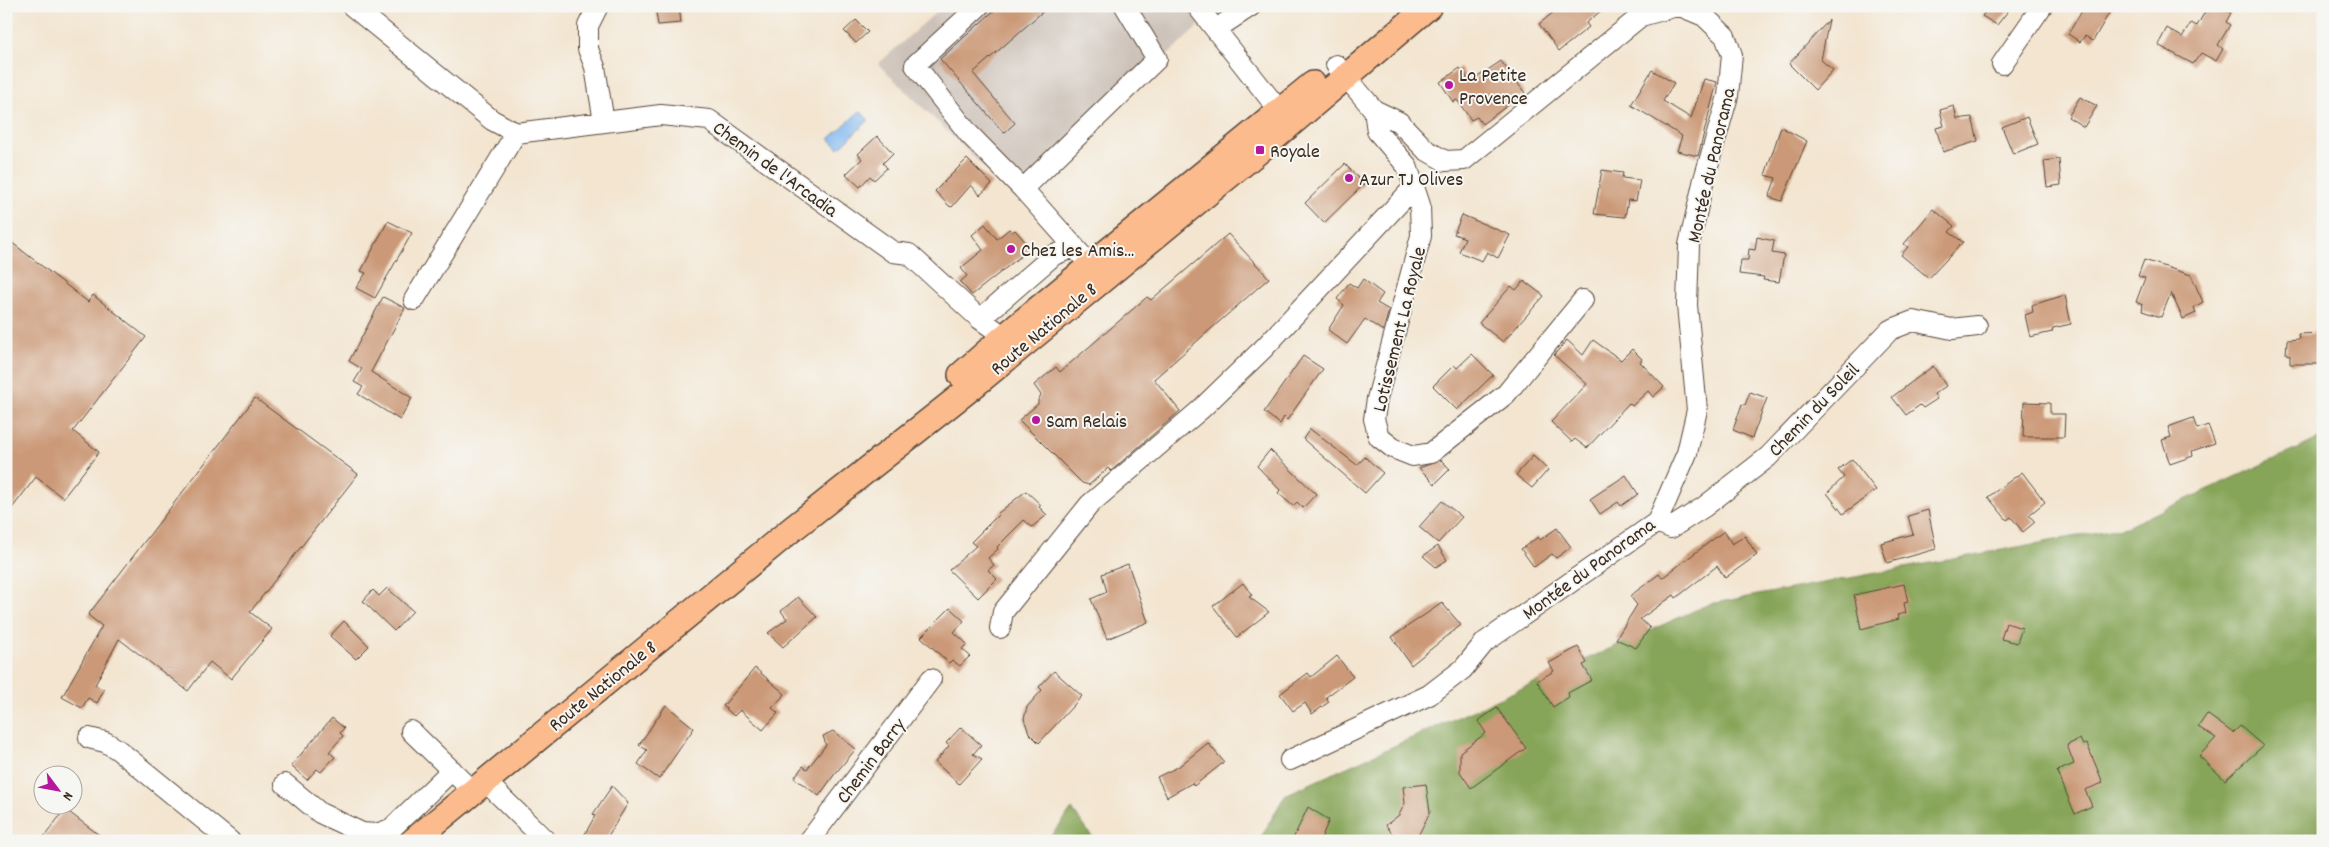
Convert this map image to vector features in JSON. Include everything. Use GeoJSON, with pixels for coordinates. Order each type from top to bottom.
{"type":"FeatureCollection","features":[{"type":"Feature","properties":{"kind":"main road","name":"Route Nationale 8"},"geometry":{"type":"LineString","coordinates":[[413,841],[791,530],[1009,344],[1089,264],[1285,118],[1414,6]]}},
{"type":"Feature","properties":{"kind":"main road","name":"Route Nationale 8"},"geometry":{"type":"LineString","coordinates":[[1341,71],[1429,6]]}},
{"type":"Feature","properties":{"kind":"street"},"geometry":{"type":"LineString","coordinates":[[352,6],[492,120],[516,133],[414,300]]}},
{"type":"Feature","properties":{"kind":"street"},"geometry":{"type":"LineString","coordinates":[[598,6],[588,26],[588,49],[595,67],[604,122]]}},
{"type":"Feature","properties":{"kind":"street"},"geometry":{"type":"LineString","coordinates":[[978,6],[916,65],[969,134],[1024,189],[1089,264]]}},
{"type":"Feature","properties":{"kind":"street"},"geometry":{"type":"LineString","coordinates":[[1024,189],[1156,59],[1125,6]]}},
{"type":"Feature","properties":{"kind":"street"},"geometry":{"type":"LineString","coordinates":[[1197,6],[1285,118]]}},
{"type":"Feature","properties":{"kind":"street"},"geometry":{"type":"LineString","coordinates":[[1216,28],[1251,6]]}},
{"type":"Feature","properties":{"kind":"street","name":"Montée du Panorama"},"geometry":{"type":"LineString","coordinates":[[1290,760],[1429,695],[1464,669],[1485,642],[1657,522],[1687,453],[1697,410],[1688,305],[1690,245],[1704,179],[1728,96],[1732,55],[1725,36],[1704,16],[1678,6],[1641,16],[1464,160],[1445,161],[1426,150],[1398,122],[1374,110],[1341,71]]}},
{"type":"Feature","properties":{"kind":"street"},"geometry":{"type":"LineString","coordinates":[[2002,64],[2042,6]]}},
{"type":"Feature","properties":{"kind":"street","name":"Lotissement La Royale"},"geometry":{"type":"LineString","coordinates":[[1374,110],[1377,131],[1407,166],[1420,205],[1421,236],[1374,419],[1379,437],[1394,448],[1413,456],[1431,453],[1506,394],[1583,300]]}},
{"type":"Feature","properties":{"kind":"street","name":"Chemin de l'Arcadia"},"geometry":{"type":"LineString","coordinates":[[516,133],[661,115],[710,120],[893,252],[909,254],[1009,344]]}},
{"type":"Feature","properties":{"kind":"street"},"geometry":{"type":"LineString","coordinates":[[1000,628],[1003,612],[1090,504],[1200,410],[1264,348],[1414,186]]}},
{"type":"Feature","properties":{"kind":"street"},"geometry":{"type":"LineString","coordinates":[[980,319],[1054,255],[1089,264]]}},
{"type":"Feature","properties":{"kind":"street","name":"Chemin du Soleil"},"geometry":{"type":"LineString","coordinates":[[1657,522],[1671,528],[1704,508],[1768,457],[1890,330],[1913,321],[1952,329],[1977,326]]}},
{"type":"Feature","properties":{"kind":"street","name":"Chemin Barry"},"geometry":{"type":"LineString","coordinates":[[809,841],[931,679]]}},
{"type":"Feature","properties":{"kind":"street"},"geometry":{"type":"LineString","coordinates":[[411,731],[452,770],[479,786],[546,841]]}},
{"type":"Feature","properties":{"kind":"street"},"geometry":{"type":"LineString","coordinates":[[89,738],[105,742],[117,749],[230,841]]}},
{"type":"Feature","properties":{"kind":"street"},"geometry":{"type":"LineString","coordinates":[[285,784],[320,813],[362,833],[376,834],[396,824],[452,770]]}},
{"type":"Feature","properties":{"kind":"shaded area"},"geometry":{"type":"Polygon","coordinates":[[[943,6],[1220,6],[1016,198],[878,64],[943,6]]]}},
{"type":"Feature","properties":{"kind":"green space"},"geometry":{"type":"Polygon","coordinates":[[[2323,437],[2323,841],[1259,841],[1285,795],[1709,604],[2126,527],[2323,437]]]}},
{"type":"Feature","properties":{"kind":"green space"},"geometry":{"type":"Polygon","coordinates":[[[1072,809],[1095,841],[1047,841],[1072,809]]]}},
{"type":"Feature","properties":{"kind":"water"},"geometry":{"type":"Polygon","coordinates":[[[860,111],[869,120],[839,148],[829,139],[860,111]]]}},
{"type":"Feature","properties":{"kind":"building"},"geometry":{"type":"Polygon","coordinates":[[[655,6],[679,6],[681,23],[658,25],[655,6]]]}},
{"type":"Feature","properties":{"kind":"building"},"geometry":{"type":"Polygon","coordinates":[[[999,6],[1049,6],[973,73],[1015,123],[1004,133],[940,59],[999,6]]]}},
{"type":"Feature","properties":{"kind":"building"},"geometry":{"type":"Polygon","coordinates":[[[1561,6],[1607,6],[1586,23],[1589,27],[1559,51],[1539,24],[1561,6]]]}},
{"type":"Feature","properties":{"kind":"building"},"geometry":{"type":"Polygon","coordinates":[[[1990,6],[2012,6],[1997,25],[1982,16],[1990,6]]]}},
{"type":"Feature","properties":{"kind":"building"},"geometry":{"type":"Polygon","coordinates":[[[2085,6],[2113,6],[2093,41],[2085,36],[2080,42],[2068,34],[2085,6]]]}},
{"type":"Feature","properties":{"kind":"building"},"geometry":{"type":"Polygon","coordinates":[[[2208,6],[2219,6],[2231,13],[2226,22],[2230,25],[2218,45],[2223,49],[2216,61],[2201,53],[2193,64],[2158,45],[2167,28],[2182,37],[2191,23],[2197,26],[2208,6]]]}},
{"type":"Feature","properties":{"kind":"building"},"geometry":{"type":"Polygon","coordinates":[[[856,20],[868,32],[856,43],[844,31],[856,20]]]}},
{"type":"Feature","properties":{"kind":"building"},"geometry":{"type":"Polygon","coordinates":[[[1829,20],[1821,60],[1833,70],[1815,90],[1789,64],[1829,20]]]}},
{"type":"Feature","properties":{"kind":"building"},"geometry":{"type":"Polygon","coordinates":[[[1501,61],[1525,93],[1482,124],[1477,117],[1471,120],[1457,100],[1453,102],[1440,82],[1460,68],[1470,82],[1501,61]]]}},
{"type":"Feature","properties":{"kind":"building"},"geometry":{"type":"Polygon","coordinates":[[[1652,70],[1674,83],[1663,101],[1691,118],[1704,79],[1717,82],[1698,156],[1677,151],[1682,136],[1631,105],[1652,70]]]}},
{"type":"Feature","properties":{"kind":"building"},"geometry":{"type":"Polygon","coordinates":[[[2080,97],[2097,106],[2084,127],[2068,117],[2080,97]]]}},
{"type":"Feature","properties":{"kind":"building"},"geometry":{"type":"Polygon","coordinates":[[[1954,106],[1957,119],[1972,117],[1978,141],[1943,152],[1936,128],[1944,126],[1940,110],[1954,106]]]}},
{"type":"Feature","properties":{"kind":"building"},"geometry":{"type":"Polygon","coordinates":[[[2027,117],[2038,144],[2013,154],[2002,127],[2027,117]]]}},
{"type":"Feature","properties":{"kind":"building"},"geometry":{"type":"Polygon","coordinates":[[[1781,127],[1807,141],[1782,201],[1769,197],[1776,178],[1765,175],[1781,127]]]}},
{"type":"Feature","properties":{"kind":"building"},"geometry":{"type":"Polygon","coordinates":[[[877,136],[893,153],[883,163],[887,168],[874,180],[870,176],[860,187],[846,174],[862,159],[858,154],[877,136]]]}},
{"type":"Feature","properties":{"kind":"building"},"geometry":{"type":"Polygon","coordinates":[[[967,159],[992,184],[980,195],[971,185],[952,207],[949,206],[935,191],[967,159]]]}},
{"type":"Feature","properties":{"kind":"building"},"geometry":{"type":"Polygon","coordinates":[[[2059,159],[2061,185],[2047,187],[2044,161],[2059,159]]]}},
{"type":"Feature","properties":{"kind":"building"},"geometry":{"type":"Polygon","coordinates":[[[1345,164],[1364,184],[1324,223],[1305,203],[1345,164]]]}},
{"type":"Feature","properties":{"kind":"building"},"geometry":{"type":"Polygon","coordinates":[[[1602,170],[1623,173],[1622,178],[1640,180],[1636,201],[1628,200],[1625,217],[1594,214],[1602,170]]]}},
{"type":"Feature","properties":{"kind":"building"},"geometry":{"type":"Polygon","coordinates":[[[1933,209],[1954,226],[1949,232],[1963,242],[1929,278],[1901,255],[1908,247],[1904,244],[1933,209]]]}},
{"type":"Feature","properties":{"kind":"building"},"geometry":{"type":"Polygon","coordinates":[[[1462,215],[1510,235],[1498,258],[1487,252],[1482,261],[1459,252],[1465,238],[1454,234],[1462,215]]]}},
{"type":"Feature","properties":{"kind":"building"},"geometry":{"type":"Polygon","coordinates":[[[388,221],[412,233],[375,298],[356,288],[366,273],[361,271],[388,221]]]}},
{"type":"Feature","properties":{"kind":"building"},"geometry":{"type":"Polygon","coordinates":[[[985,224],[997,239],[1009,229],[1012,232],[1015,230],[1031,248],[972,295],[960,282],[967,276],[961,268],[983,250],[972,235],[985,224]]]}},
{"type":"Feature","properties":{"kind":"building"},"geometry":{"type":"Polygon","coordinates":[[[1228,234],[1269,278],[1154,379],[1180,411],[1111,471],[1108,468],[1089,485],[1082,483],[1019,420],[1038,404],[1041,395],[1034,385],[1056,367],[1060,372],[1147,297],[1151,300],[1228,234]]]}},
{"type":"Feature","properties":{"kind":"building"},"geometry":{"type":"Polygon","coordinates":[[[1757,237],[1774,241],[1772,253],[1784,255],[1779,282],[1763,280],[1764,277],[1739,274],[1741,260],[1748,260],[1749,249],[1755,250],[1757,237]]]}},
{"type":"Feature","properties":{"kind":"building"},"geometry":{"type":"Polygon","coordinates":[[[6,238],[88,302],[93,295],[146,337],[73,431],[99,452],[63,498],[36,477],[6,516],[6,238]]]}},
{"type":"Feature","properties":{"kind":"building"},"geometry":{"type":"Polygon","coordinates":[[[2144,260],[2191,275],[2203,302],[2194,307],[2196,313],[2183,319],[2171,293],[2161,317],[2142,311],[2143,305],[2136,302],[2145,278],[2138,276],[2144,260]]]}},
{"type":"Feature","properties":{"kind":"building"},"geometry":{"type":"Polygon","coordinates":[[[1363,279],[1383,294],[1377,303],[1389,310],[1383,331],[1365,319],[1347,344],[1328,330],[1344,305],[1337,299],[1349,283],[1357,288],[1363,279]]]}},
{"type":"Feature","properties":{"kind":"building"},"geometry":{"type":"Polygon","coordinates":[[[1524,281],[1544,296],[1503,342],[1479,323],[1511,286],[1516,290],[1524,281]]]}},
{"type":"Feature","properties":{"kind":"building"},"geometry":{"type":"Polygon","coordinates":[[[2065,295],[2071,324],[2053,328],[2052,332],[2030,337],[2025,315],[2033,312],[2032,305],[2065,295]]]}},
{"type":"Feature","properties":{"kind":"building"},"geometry":{"type":"Polygon","coordinates":[[[383,297],[405,308],[371,372],[412,398],[400,420],[358,394],[363,387],[354,382],[362,369],[349,361],[383,297]]]}},
{"type":"Feature","properties":{"kind":"building"},"geometry":{"type":"Polygon","coordinates":[[[2323,333],[2323,364],[2290,364],[2290,355],[2286,354],[2287,340],[2299,339],[2298,334],[2323,333]]]}},
{"type":"Feature","properties":{"kind":"building"},"geometry":{"type":"Polygon","coordinates":[[[1567,340],[1583,355],[1593,340],[1621,360],[1632,349],[1642,359],[1640,362],[1664,387],[1653,397],[1648,391],[1632,406],[1629,403],[1587,448],[1575,439],[1572,442],[1551,422],[1587,384],[1554,355],[1567,340]]]}},
{"type":"Feature","properties":{"kind":"building"},"geometry":{"type":"Polygon","coordinates":[[[1472,354],[1493,375],[1457,410],[1433,386],[1454,365],[1457,368],[1472,354]]]}},
{"type":"Feature","properties":{"kind":"building"},"geometry":{"type":"Polygon","coordinates":[[[1303,356],[1323,369],[1287,420],[1284,417],[1280,424],[1264,412],[1303,356]]]}},
{"type":"Feature","properties":{"kind":"building"},"geometry":{"type":"Polygon","coordinates":[[[1933,366],[1946,386],[1934,394],[1937,399],[1923,408],[1920,405],[1906,415],[1892,397],[1933,366]]]}},
{"type":"Feature","properties":{"kind":"building"},"geometry":{"type":"Polygon","coordinates":[[[1750,392],[1767,398],[1752,438],[1733,430],[1742,404],[1745,405],[1750,392]]]}},
{"type":"Feature","properties":{"kind":"building"},"geometry":{"type":"Polygon","coordinates":[[[255,398],[358,474],[250,612],[272,629],[231,679],[210,662],[188,691],[119,639],[95,685],[104,690],[97,703],[88,698],[82,708],[62,697],[102,626],[88,615],[255,398]]]}},
{"type":"Feature","properties":{"kind":"building"},"geometry":{"type":"Polygon","coordinates":[[[2024,402],[2050,403],[2050,414],[2065,414],[2064,437],[2023,437],[2024,402]]]}},
{"type":"Feature","properties":{"kind":"building"},"geometry":{"type":"Polygon","coordinates":[[[2193,418],[2197,429],[2208,425],[2215,443],[2192,451],[2193,456],[2170,464],[2162,440],[2171,437],[2168,427],[2193,418]]]}},
{"type":"Feature","properties":{"kind":"building"},"geometry":{"type":"Polygon","coordinates":[[[1310,429],[1357,465],[1365,457],[1383,473],[1365,493],[1303,439],[1310,429]]]}},
{"type":"Feature","properties":{"kind":"building"},"geometry":{"type":"Polygon","coordinates":[[[1270,450],[1316,494],[1303,508],[1297,502],[1293,506],[1278,493],[1280,490],[1257,466],[1270,450]]]}},
{"type":"Feature","properties":{"kind":"building"},"geometry":{"type":"Polygon","coordinates":[[[1533,456],[1548,470],[1532,488],[1516,475],[1533,456]]]}},
{"type":"Feature","properties":{"kind":"building"},"geometry":{"type":"Polygon","coordinates":[[[1852,459],[1876,490],[1843,514],[1827,493],[1844,477],[1838,470],[1852,459]]]}},
{"type":"Feature","properties":{"kind":"building"},"geometry":{"type":"Polygon","coordinates":[[[1441,460],[1450,469],[1435,484],[1419,468],[1441,460]]]}},
{"type":"Feature","properties":{"kind":"building"},"geometry":{"type":"Polygon","coordinates":[[[2022,472],[2045,502],[2029,515],[2035,522],[2023,532],[2011,517],[2007,520],[1988,497],[2022,472]]]}},
{"type":"Feature","properties":{"kind":"building"},"geometry":{"type":"Polygon","coordinates":[[[1626,475],[1638,494],[1621,506],[1618,502],[1600,514],[1590,499],[1626,475]]]}},
{"type":"Feature","properties":{"kind":"building"},"geometry":{"type":"Polygon","coordinates":[[[1026,491],[1041,505],[1039,507],[1047,515],[1032,527],[1024,520],[997,547],[998,549],[988,558],[994,565],[988,570],[997,579],[978,598],[949,570],[976,546],[971,542],[997,514],[1026,491]]]}},
{"type":"Feature","properties":{"kind":"building"},"geometry":{"type":"Polygon","coordinates":[[[1442,501],[1462,517],[1438,543],[1419,527],[1442,501]]]}},
{"type":"Feature","properties":{"kind":"building"},"geometry":{"type":"Polygon","coordinates":[[[1928,510],[1936,549],[1887,563],[1881,543],[1913,534],[1908,516],[1928,510]]]}},
{"type":"Feature","properties":{"kind":"building"},"geometry":{"type":"Polygon","coordinates":[[[1557,528],[1571,547],[1556,558],[1552,554],[1534,567],[1521,549],[1538,537],[1540,540],[1557,528]]]}},
{"type":"Feature","properties":{"kind":"building"},"geometry":{"type":"Polygon","coordinates":[[[1724,531],[1732,544],[1745,536],[1757,555],[1725,578],[1717,566],[1676,598],[1674,595],[1640,619],[1650,628],[1636,648],[1616,639],[1637,605],[1630,596],[1659,574],[1662,578],[1724,531]]]}},
{"type":"Feature","properties":{"kind":"building"},"geometry":{"type":"Polygon","coordinates":[[[1438,546],[1447,560],[1436,567],[1423,556],[1438,546]]]}},
{"type":"Feature","properties":{"kind":"building"},"geometry":{"type":"Polygon","coordinates":[[[1128,564],[1148,622],[1107,639],[1091,599],[1107,592],[1102,574],[1128,564]]]}},
{"type":"Feature","properties":{"kind":"building"},"geometry":{"type":"Polygon","coordinates":[[[1243,583],[1252,595],[1249,597],[1269,612],[1237,637],[1213,606],[1243,583]]]}},
{"type":"Feature","properties":{"kind":"building"},"geometry":{"type":"Polygon","coordinates":[[[1904,584],[1908,602],[1904,603],[1906,613],[1897,615],[1899,619],[1861,629],[1854,595],[1904,584]]]}},
{"type":"Feature","properties":{"kind":"building"},"geometry":{"type":"Polygon","coordinates":[[[387,588],[413,611],[394,631],[363,601],[373,590],[379,596],[387,588]]]}},
{"type":"Feature","properties":{"kind":"building"},"geometry":{"type":"Polygon","coordinates":[[[798,597],[817,617],[783,647],[768,633],[787,619],[781,611],[798,597]]]}},
{"type":"Feature","properties":{"kind":"building"},"geometry":{"type":"Polygon","coordinates":[[[1442,603],[1461,625],[1411,665],[1392,637],[1442,603]]]}},
{"type":"Feature","properties":{"kind":"building"},"geometry":{"type":"Polygon","coordinates":[[[950,608],[964,621],[954,632],[967,644],[962,649],[970,656],[960,666],[952,660],[949,663],[921,637],[950,608]]]}},
{"type":"Feature","properties":{"kind":"building"},"geometry":{"type":"Polygon","coordinates":[[[344,621],[369,646],[356,659],[330,636],[344,621]]]}},
{"type":"Feature","properties":{"kind":"building"},"geometry":{"type":"Polygon","coordinates":[[[2006,623],[2022,628],[2017,643],[2001,639],[2006,623]]]}},
{"type":"Feature","properties":{"kind":"building"},"geometry":{"type":"Polygon","coordinates":[[[1578,647],[1587,663],[1583,665],[1592,680],[1568,693],[1569,697],[1553,707],[1537,681],[1554,671],[1549,663],[1578,647]]]}},
{"type":"Feature","properties":{"kind":"building"},"geometry":{"type":"Polygon","coordinates":[[[1337,656],[1353,677],[1326,697],[1329,702],[1312,714],[1305,703],[1293,711],[1280,694],[1308,673],[1311,677],[1337,656]]]}},
{"type":"Feature","properties":{"kind":"building"},"geometry":{"type":"Polygon","coordinates":[[[755,668],[785,694],[772,708],[778,713],[763,730],[740,710],[734,716],[723,706],[755,668]]]}},
{"type":"Feature","properties":{"kind":"building"},"geometry":{"type":"Polygon","coordinates":[[[1054,671],[1082,696],[1039,743],[1029,733],[1024,719],[1027,707],[1042,690],[1039,687],[1054,671]]]}},
{"type":"Feature","properties":{"kind":"building"},"geometry":{"type":"Polygon","coordinates":[[[666,705],[694,728],[659,779],[638,764],[647,750],[639,745],[666,705]]]}},
{"type":"Feature","properties":{"kind":"building"},"geometry":{"type":"Polygon","coordinates":[[[1497,708],[1526,748],[1471,788],[1460,772],[1460,752],[1486,733],[1478,721],[1497,708]]]}},
{"type":"Feature","properties":{"kind":"building"},"geometry":{"type":"Polygon","coordinates":[[[2207,714],[2233,733],[2240,726],[2263,746],[2225,780],[2199,756],[2216,738],[2198,727],[2207,714]]]}},
{"type":"Feature","properties":{"kind":"building"},"geometry":{"type":"Polygon","coordinates":[[[332,718],[344,728],[340,733],[343,736],[329,752],[335,757],[321,772],[317,769],[307,780],[291,766],[332,718]]]}},
{"type":"Feature","properties":{"kind":"building"},"geometry":{"type":"Polygon","coordinates":[[[961,727],[981,745],[973,754],[982,759],[959,784],[935,762],[949,746],[946,743],[961,727]]]}},
{"type":"Feature","properties":{"kind":"building"},"geometry":{"type":"Polygon","coordinates":[[[833,731],[856,749],[819,796],[794,778],[803,766],[807,769],[826,745],[823,736],[833,731]]]}},
{"type":"Feature","properties":{"kind":"building"},"geometry":{"type":"Polygon","coordinates":[[[2080,739],[2083,745],[2087,744],[2103,783],[2085,790],[2092,806],[2075,814],[2057,771],[2074,764],[2067,745],[2080,739]]]}},
{"type":"Feature","properties":{"kind":"building"},"geometry":{"type":"Polygon","coordinates":[[[1208,743],[1224,762],[1194,786],[1192,783],[1167,797],[1157,777],[1178,767],[1208,743]]]}},
{"type":"Feature","properties":{"kind":"building"},"geometry":{"type":"Polygon","coordinates":[[[1426,784],[1430,812],[1419,834],[1409,841],[1397,841],[1386,825],[1399,815],[1405,803],[1403,787],[1426,784]]]}},
{"type":"Feature","properties":{"kind":"building"},"geometry":{"type":"Polygon","coordinates":[[[612,786],[628,803],[605,841],[581,841],[595,816],[593,814],[612,786]]]}},
{"type":"Feature","properties":{"kind":"building"},"geometry":{"type":"Polygon","coordinates":[[[1308,807],[1329,820],[1320,841],[1292,841],[1308,807]]]}},
{"type":"Feature","properties":{"kind":"building"},"geometry":{"type":"Polygon","coordinates":[[[61,814],[72,814],[107,841],[41,841],[61,814]]]}},
{"type":"Feature","properties":{"kind":"place","name":"La Petite Provence"},"geometry":{"type":"Point","coordinates":[1449,85]}},
{"type":"Feature","properties":{"kind":"place","name":"Royale"},"geometry":{"type":"Point","coordinates":[1260,150]}},
{"type":"Feature","properties":{"kind":"place","name":"Azur TJ Olives"},"geometry":{"type":"Point","coordinates":[1349,178]}},
{"type":"Feature","properties":{"kind":"place","name":"Chez les Amis..."},"geometry":{"type":"Point","coordinates":[1011,249]}},
{"type":"Feature","properties":{"kind":"place","name":"Sam Relais"},"geometry":{"type":"Point","coordinates":[1036,420]}}]}
